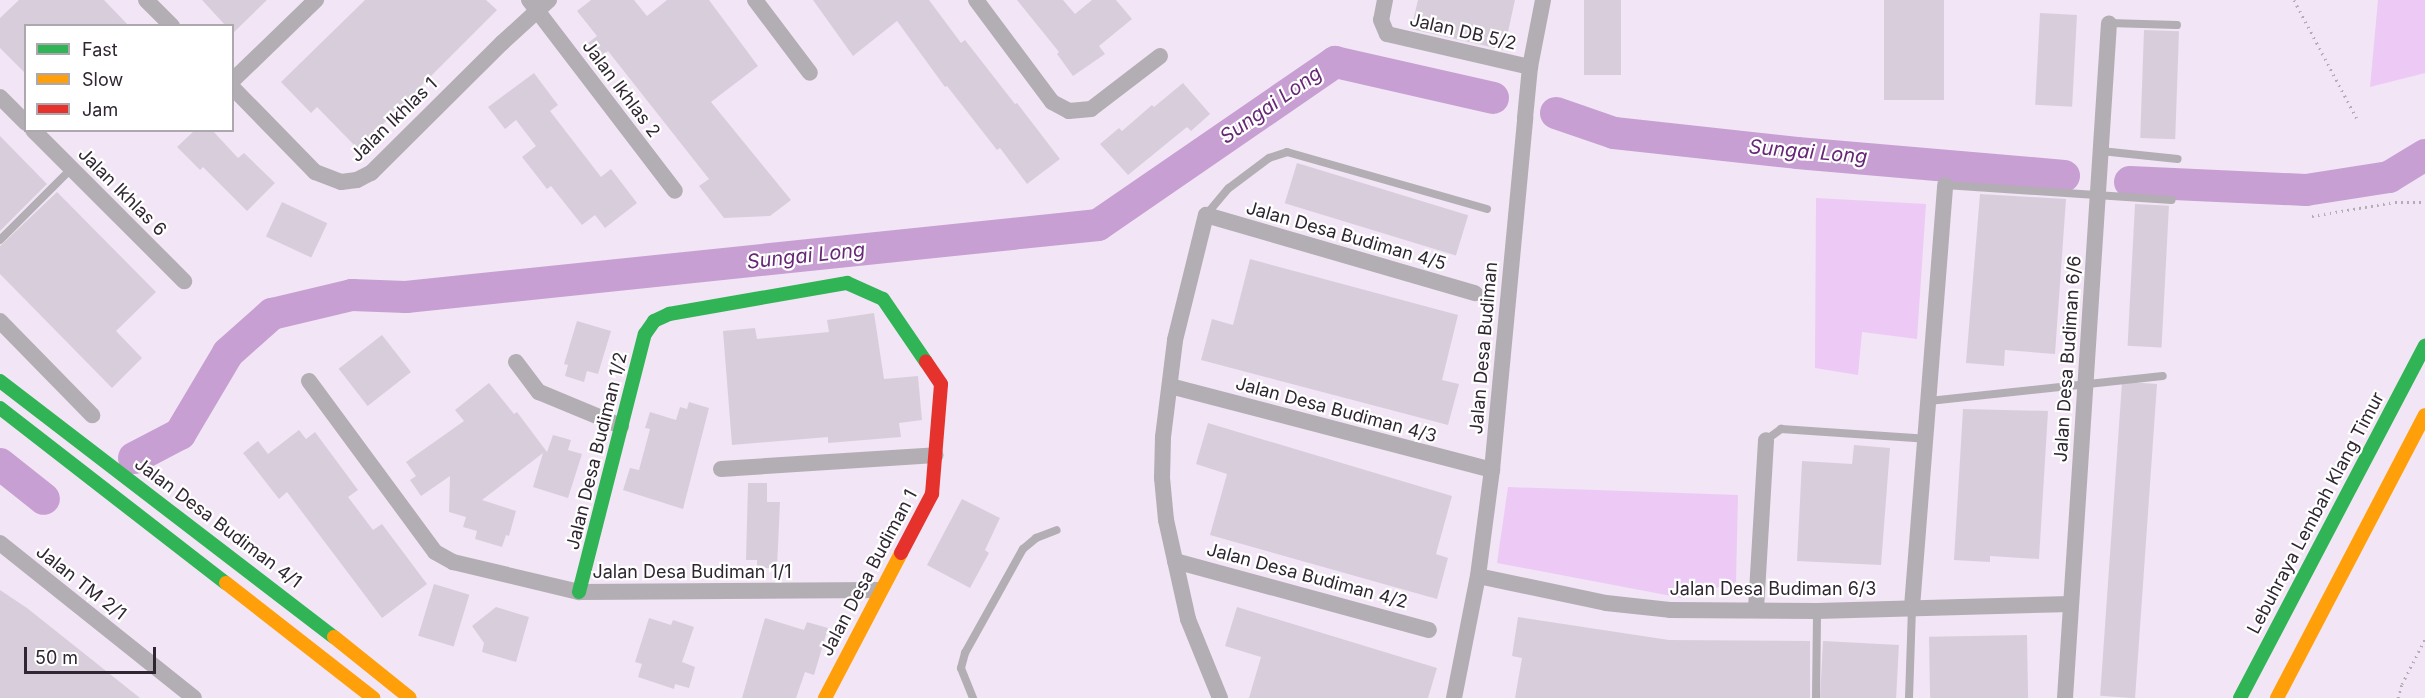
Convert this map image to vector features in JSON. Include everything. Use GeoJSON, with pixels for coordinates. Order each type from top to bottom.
{"type":"FeatureCollection","features":[{"type":"Feature","properties":{"kind":"main road","name":"Jalan Desa Budiman 1/2"},"geometry":{"type":"LineString","coordinates":[[579,592],[645,334],[654,321],[669,314],[847,283],[883,299]]}},
{"type":"Feature","properties":{"kind":"main road","name":"Jalan Desa Budiman 1"},"geometry":{"type":"LineString","coordinates":[[825,698],[880,590],[927,506],[934,482],[941,384],[883,299]]}},
{"type":"Feature","properties":{"kind":"main road","name":"Lebuhraya Lembah Klang Timur"},"geometry":{"type":"LineString","coordinates":[[2240,698],[2425,346]]}},
{"type":"Feature","properties":{"kind":"main road","name":"Jalan Desa Budiman 4/1"},"geometry":{"type":"LineString","coordinates":[[0,381],[410,698]]}},
{"type":"Feature","properties":{"kind":"main road"},"geometry":{"type":"LineString","coordinates":[[0,408],[320,656],[356,693],[376,694],[399,688]]}},
{"type":"Feature","properties":{"kind":"main road"},"geometry":{"type":"LineString","coordinates":[[2277,698],[2425,415]]}},
{"type":"Feature","properties":{"kind":"main road"},"geometry":{"type":"LineString","coordinates":[[320,656],[340,688]]}},
{"type":"Feature","properties":{"kind":"main road"},"geometry":{"type":"LineString","coordinates":[[365,661],[376,694]]}},
{"type":"Feature","properties":{"kind":"street"},"geometry":{"type":"LineString","coordinates":[[146,0],[170,24]]}},
{"type":"Feature","properties":{"kind":"street"},"geometry":{"type":"LineString","coordinates":[[234,79],[316,0]]}},
{"type":"Feature","properties":{"kind":"street"},"geometry":{"type":"LineString","coordinates":[[755,0],[810,73]]}},
{"type":"Feature","properties":{"kind":"street"},"geometry":{"type":"LineString","coordinates":[[976,0],[1052,102],[1069,111],[1091,109],[1160,56]]}},
{"type":"Feature","properties":{"kind":"street","name":"Jalan DB 5/2"},"geometry":{"type":"LineString","coordinates":[[1385,0],[1381,20],[1388,34],[1530,67]]}},
{"type":"Feature","properties":{"kind":"street","name":"Jalan Desa Budiman"},"geometry":{"type":"LineString","coordinates":[[1454,698],[1478,576],[1492,470],[1530,67],[1543,0]]}},
{"type":"Feature","properties":{"kind":"street","name":"Jalan Ikhlas 1"},"geometry":{"type":"LineString","coordinates":[[234,89],[315,172],[341,182],[357,180],[371,173],[538,3]]}},
{"type":"Feature","properties":{"kind":"street","name":"Jalan Ikhlas 2"},"geometry":{"type":"LineString","coordinates":[[538,3],[675,191]]}},
{"type":"Feature","properties":{"kind":"street","name":"Jalan Desa Budiman 6/6"},"geometry":{"type":"LineString","coordinates":[[2065,698],[2109,23]]}},
{"type":"Feature","properties":{"kind":"street"},"geometry":{"type":"LineString","coordinates":[[0,97],[24,121]]}},
{"type":"Feature","properties":{"kind":"street","name":"Jalan Ikhlas 6"},"geometry":{"type":"LineString","coordinates":[[35,132],[184,281]]}},
{"type":"Feature","properties":{"kind":"street"},"geometry":{"type":"LineString","coordinates":[[1912,607],[1945,185]]}},
{"type":"Feature","properties":{"kind":"street"},"geometry":{"type":"LineString","coordinates":[[1206,215],[1175,340],[1163,437],[1162,478],[1166,520],[1188,619],[1220,698]]}},
{"type":"Feature","properties":{"kind":"street","name":"Jalan Desa Budiman 4/5"},"geometry":{"type":"LineString","coordinates":[[1206,215],[1475,293]]}},
{"type":"Feature","properties":{"kind":"street"},"geometry":{"type":"LineString","coordinates":[[0,321],[92,415]]}},
{"type":"Feature","properties":{"kind":"street"},"geometry":{"type":"LineString","coordinates":[[516,362],[539,392],[621,426]]}},
{"type":"Feature","properties":{"kind":"street","name":"Jalan Desa Budiman 1/1"},"geometry":{"type":"LineString","coordinates":[[309,381],[435,552],[453,562],[579,592],[880,590]]}},
{"type":"Feature","properties":{"kind":"street","name":"Jalan Desa Budiman 4/3"},"geometry":{"type":"LineString","coordinates":[[1170,386],[1492,470]]}},
{"type":"Feature","properties":{"kind":"street"},"geometry":{"type":"LineString","coordinates":[[1756,609],[1766,440]]}},
{"type":"Feature","properties":{"kind":"street"},"geometry":{"type":"LineString","coordinates":[[721,469],[936,455]]}},
{"type":"Feature","properties":{"kind":"street","name":"Jalan TM 2/1"},"geometry":{"type":"LineString","coordinates":[[0,543],[195,698]]}},
{"type":"Feature","properties":{"kind":"street","name":"Jalan Desa Budiman 4/2"},"geometry":{"type":"LineString","coordinates":[[1175,561],[1429,630]]}},
{"type":"Feature","properties":{"kind":"street","name":"Jalan Desa Budiman 6/3"},"geometry":{"type":"LineString","coordinates":[[1478,576],[1642,608],[1817,611],[2071,604]]}},
{"type":"Feature","properties":{"kind":"lane"},"geometry":{"type":"LineString","coordinates":[[2109,23],[2177,25]]}},
{"type":"Feature","properties":{"kind":"lane"},"geometry":{"type":"LineString","coordinates":[[2101,151],[2178,159]]}},
{"type":"Feature","properties":{"kind":"lane"},"geometry":{"type":"LineString","coordinates":[[1206,215],[1229,188],[1269,158],[1287,152],[1487,209]]}},
{"type":"Feature","properties":{"kind":"lane"},"geometry":{"type":"LineString","coordinates":[[0,240],[71,169]]}},
{"type":"Feature","properties":{"kind":"lane"},"geometry":{"type":"LineString","coordinates":[[1945,185],[2172,200]]}},
{"type":"Feature","properties":{"kind":"lane"},"geometry":{"type":"LineString","coordinates":[[1929,401],[2163,376]]}},
{"type":"Feature","properties":{"kind":"lane"},"geometry":{"type":"LineString","coordinates":[[1766,440],[1781,429],[1926,439]]}},
{"type":"Feature","properties":{"kind":"lane"},"geometry":{"type":"LineString","coordinates":[[973,698],[961,668],[965,653],[1023,549],[1036,538],[1057,530]]}},
{"type":"Feature","properties":{"kind":"lane"},"geometry":{"type":"LineString","coordinates":[[1909,698],[1912,607]]}},
{"type":"Feature","properties":{"kind":"lane"},"geometry":{"type":"LineString","coordinates":[[1816,698],[1817,611]]}},
{"type":"Feature","properties":{"kind":"path"},"geometry":{"type":"LineString","coordinates":[[2295,0],[2357,118]]}},
{"type":"Feature","properties":{"kind":"path"},"geometry":{"type":"LineString","coordinates":[[2312,216],[2395,202],[2425,202]]}},
{"type":"Feature","properties":{"kind":"path"},"geometry":{"type":"LineString","coordinates":[[2398,698],[2402,684],[2425,639]]}},
{"type":"Feature","properties":{"kind":"shaded area"},"geometry":{"type":"Polygon","coordinates":[[[2378,0],[2425,0],[2425,73],[2370,87],[2378,0]]]}},
{"type":"Feature","properties":{"kind":"shaded area"},"geometry":{"type":"Polygon","coordinates":[[[1816,198],[1926,204],[1917,339],[1862,332],[1858,375],[1815,368],[1816,198]]]}},
{"type":"Feature","properties":{"kind":"shaded area"},"geometry":{"type":"Polygon","coordinates":[[[1508,487],[1738,495],[1736,582],[1682,598],[1497,563],[1508,487]]]}},
{"type":"Feature","properties":{"kind":"building"},"geometry":{"type":"Polygon","coordinates":[[[19,0],[104,0],[127,24],[24,24],[24,72],[0,48],[0,18],[19,0]]]}},
{"type":"Feature","properties":{"kind":"building"},"geometry":{"type":"Polygon","coordinates":[[[202,0],[267,0],[234,32],[234,24],[224,24],[202,0]]]}},
{"type":"Feature","properties":{"kind":"building"},"geometry":{"type":"Polygon","coordinates":[[[365,0],[486,0],[497,10],[358,149],[317,107],[311,113],[281,82],[365,0]]]}},
{"type":"Feature","properties":{"kind":"building"},"geometry":{"type":"Polygon","coordinates":[[[591,0],[634,0],[647,16],[667,0],[709,0],[758,66],[711,102],[791,200],[770,216],[724,218],[699,186],[709,179],[608,51],[599,58],[588,43],[597,36],[577,11],[591,0]]]}},
{"type":"Feature","properties":{"kind":"building"},"geometry":{"type":"Polygon","coordinates":[[[813,0],[929,0],[961,43],[965,40],[1060,159],[1027,184],[1000,148],[997,150],[947,86],[945,87],[897,21],[853,56],[813,0]]]}},
{"type":"Feature","properties":{"kind":"building"},"geometry":{"type":"Polygon","coordinates":[[[1017,0],[1063,0],[1075,14],[1092,0],[1116,0],[1132,19],[1099,46],[1105,54],[1073,76],[1057,54],[1059,52],[1017,0]]]}},
{"type":"Feature","properties":{"kind":"building"},"geometry":{"type":"Polygon","coordinates":[[[1418,0],[1515,0],[1504,50],[1411,29],[1418,0]]]}},
{"type":"Feature","properties":{"kind":"building"},"geometry":{"type":"Polygon","coordinates":[[[1584,0],[1621,0],[1621,75],[1584,75],[1584,0]]]}},
{"type":"Feature","properties":{"kind":"building"},"geometry":{"type":"Polygon","coordinates":[[[1884,0],[1944,0],[1944,100],[1884,100],[1884,0]]]}},
{"type":"Feature","properties":{"kind":"building"},"geometry":{"type":"Polygon","coordinates":[[[2040,13],[2077,15],[2072,107],[2035,105],[2040,13]]]}},
{"type":"Feature","properties":{"kind":"building"},"geometry":{"type":"Polygon","coordinates":[[[2144,30],[2179,31],[2175,139],[2140,138],[2144,30]]]}},
{"type":"Feature","properties":{"kind":"building"},"geometry":{"type":"Polygon","coordinates":[[[534,73],[558,105],[550,111],[601,177],[611,169],[637,203],[605,228],[595,215],[582,225],[551,186],[547,189],[522,157],[536,146],[516,120],[505,129],[488,107],[534,73]]]}},
{"type":"Feature","properties":{"kind":"building"},"geometry":{"type":"Polygon","coordinates":[[[1183,83],[1210,114],[1191,131],[1187,127],[1128,175],[1100,144],[1119,128],[1122,131],[1152,105],[1154,107],[1183,83]]]}},
{"type":"Feature","properties":{"kind":"building"},"geometry":{"type":"Polygon","coordinates":[[[193,132],[214,132],[238,158],[244,153],[275,183],[247,211],[203,167],[200,170],[177,147],[193,132]]]}},
{"type":"Feature","properties":{"kind":"building"},"geometry":{"type":"Polygon","coordinates":[[[0,136],[47,184],[0,231],[0,136]]]}},
{"type":"Feature","properties":{"kind":"building"},"geometry":{"type":"Polygon","coordinates":[[[1297,163],[1468,215],[1456,255],[1285,203],[1297,163]]]}},
{"type":"Feature","properties":{"kind":"building"},"geometry":{"type":"Polygon","coordinates":[[[57,192],[156,292],[116,331],[142,358],[112,388],[0,274],[0,246],[57,192]]]}},
{"type":"Feature","properties":{"kind":"building"},"geometry":{"type":"Polygon","coordinates":[[[1980,194],[2066,199],[2055,354],[2005,350],[2004,366],[1966,363],[1980,194]]]}},
{"type":"Feature","properties":{"kind":"building"},"geometry":{"type":"Polygon","coordinates":[[[282,202],[327,223],[311,258],[266,236],[282,202]]]}},
{"type":"Feature","properties":{"kind":"building"},"geometry":{"type":"Polygon","coordinates":[[[2135,204],[2169,206],[2162,348],[2128,346],[2135,204]]]}},
{"type":"Feature","properties":{"kind":"building"},"geometry":{"type":"Polygon","coordinates":[[[1250,259],[1458,315],[1442,380],[1459,384],[1448,425],[1201,360],[1212,319],[1233,325],[1250,259]]]}},
{"type":"Feature","properties":{"kind":"building"},"geometry":{"type":"Polygon","coordinates":[[[874,313],[884,379],[918,376],[922,420],[899,423],[901,437],[828,443],[828,437],[732,445],[723,331],[755,328],[757,339],[829,332],[827,320],[874,313]]]}},
{"type":"Feature","properties":{"kind":"building"},"geometry":{"type":"Polygon","coordinates":[[[577,321],[611,331],[598,374],[587,371],[584,382],[565,376],[568,365],[564,364],[577,321]]]}},
{"type":"Feature","properties":{"kind":"building"},"geometry":{"type":"Polygon","coordinates":[[[382,335],[411,372],[368,406],[339,369],[382,335]]]}},
{"type":"Feature","properties":{"kind":"building"},"geometry":{"type":"Polygon","coordinates":[[[2122,382],[2157,384],[2135,698],[2100,696],[2122,382]]]}},
{"type":"Feature","properties":{"kind":"building"},"geometry":{"type":"Polygon","coordinates":[[[489,383],[514,414],[517,412],[547,452],[553,435],[571,440],[568,450],[582,454],[568,498],[533,487],[543,453],[482,500],[516,511],[509,536],[506,535],[502,547],[475,539],[477,531],[463,527],[466,517],[449,512],[450,476],[421,496],[410,480],[416,476],[406,462],[464,421],[455,410],[489,383]]]}},
{"type":"Feature","properties":{"kind":"building"},"geometry":{"type":"Polygon","coordinates":[[[689,402],[709,408],[683,509],[623,490],[630,468],[639,470],[650,429],[645,428],[650,412],[676,420],[680,407],[687,409],[689,402]]]}},
{"type":"Feature","properties":{"kind":"building"},"geometry":{"type":"Polygon","coordinates":[[[1963,409],[2048,411],[2039,559],[1990,556],[1990,562],[1954,560],[1963,409]]]}},
{"type":"Feature","properties":{"kind":"building"},"geometry":{"type":"Polygon","coordinates":[[[1208,423],[1452,496],[1436,554],[1448,558],[1437,599],[1210,535],[1227,474],[1196,464],[1208,423]]]}},
{"type":"Feature","properties":{"kind":"building"},"geometry":{"type":"Polygon","coordinates":[[[299,430],[306,439],[315,432],[358,490],[348,497],[373,530],[382,524],[427,584],[382,618],[287,492],[279,499],[243,453],[258,441],[268,454],[299,430]]]}},
{"type":"Feature","properties":{"kind":"building"},"geometry":{"type":"Polygon","coordinates":[[[1854,445],[1890,448],[1881,565],[1797,561],[1802,461],[1852,464],[1854,445]]]}},
{"type":"Feature","properties":{"kind":"building"},"geometry":{"type":"Polygon","coordinates":[[[748,483],[767,483],[767,502],[780,502],[777,568],[757,568],[757,560],[746,560],[748,483]]]}},
{"type":"Feature","properties":{"kind":"building"},"geometry":{"type":"Polygon","coordinates":[[[962,499],[1000,518],[985,550],[989,553],[970,588],[927,565],[962,499]]]}},
{"type":"Feature","properties":{"kind":"building"},"geometry":{"type":"Polygon","coordinates":[[[434,584],[469,595],[454,646],[418,636],[434,584]]]}},
{"type":"Feature","properties":{"kind":"building"},"geometry":{"type":"Polygon","coordinates":[[[0,590],[27,608],[140,698],[0,698],[0,590]]]}},
{"type":"Feature","properties":{"kind":"building"},"geometry":{"type":"Polygon","coordinates":[[[496,607],[529,617],[516,662],[482,652],[484,643],[472,626],[496,607]]]}},
{"type":"Feature","properties":{"kind":"building"},"geometry":{"type":"Polygon","coordinates":[[[1237,607],[1437,668],[1428,698],[1249,698],[1261,657],[1225,646],[1237,607]]]}},
{"type":"Feature","properties":{"kind":"building"},"geometry":{"type":"Polygon","coordinates":[[[1518,617],[1669,640],[1810,641],[1810,698],[1515,698],[1522,658],[1512,656],[1518,617]]]}},
{"type":"Feature","properties":{"kind":"building"},"geometry":{"type":"Polygon","coordinates":[[[649,618],[671,625],[673,620],[694,627],[682,662],[695,667],[689,688],[675,684],[674,689],[638,677],[642,664],[635,662],[649,618]]]}},
{"type":"Feature","properties":{"kind":"building"},"geometry":{"type":"Polygon","coordinates":[[[765,618],[804,630],[807,622],[828,628],[814,675],[805,672],[796,698],[742,698],[765,618]]]}},
{"type":"Feature","properties":{"kind":"building"},"geometry":{"type":"Polygon","coordinates":[[[2027,635],[2028,698],[1930,698],[1929,637],[2027,635]]]}},
{"type":"Feature","properties":{"kind":"building"},"geometry":{"type":"Polygon","coordinates":[[[1823,641],[1899,645],[1896,698],[1820,698],[1823,641]]]}},
{"type":"Feature","properties":{"kind":"waterway","name":"Sungai Long"},"geometry":{"type":"LineString","coordinates":[[134,458],[180,434],[228,353],[272,314],[352,295],[406,297],[1098,225],[1335,62],[1493,98]]}},
{"type":"Feature","properties":{"kind":"waterway","name":"Sungai Long"},"geometry":{"type":"LineString","coordinates":[[1556,113],[1614,133],[1797,153],[2064,176]]}},
{"type":"Feature","properties":{"kind":"waterway","name":"Sungai Long"},"geometry":{"type":"LineString","coordinates":[[2130,182],[2306,190],[2389,177],[2425,155]]}},
{"type":"Feature","properties":{"kind":"waterway","name":"Sungai Long"},"geometry":{"type":"LineString","coordinates":[[0,464],[44,499]]}},
{"type":"Feature","properties":{"kind":"traffic: fast"},"geometry":{"type":"LineString","coordinates":[[579,592],[645,334],[654,321],[669,314],[847,283],[883,299],[926,362]]}},
{"type":"Feature","properties":{"kind":"traffic: fast"},"geometry":{"type":"LineString","coordinates":[[2240,698],[2425,346]]}},
{"type":"Feature","properties":{"kind":"traffic: fast"},"geometry":{"type":"LineString","coordinates":[[0,381],[334,637]]}},
{"type":"Feature","properties":{"kind":"traffic: fast"},"geometry":{"type":"LineString","coordinates":[[0,408],[226,583]]}},
{"type":"Feature","properties":{"kind":"traffic: slow"},"geometry":{"type":"LineString","coordinates":[[2277,698],[2425,415]]}},
{"type":"Feature","properties":{"kind":"traffic: slow"},"geometry":{"type":"LineString","coordinates":[[825,698],[901,553]]}},
{"type":"Feature","properties":{"kind":"traffic: slow"},"geometry":{"type":"LineString","coordinates":[[226,583],[373,698]]}},
{"type":"Feature","properties":{"kind":"traffic: slow"},"geometry":{"type":"LineString","coordinates":[[334,637],[410,698]]}},
{"type":"Feature","properties":{"kind":"traffic: jam"},"geometry":{"type":"LineString","coordinates":[[901,553],[932,494],[941,384],[926,362]]}}]}
